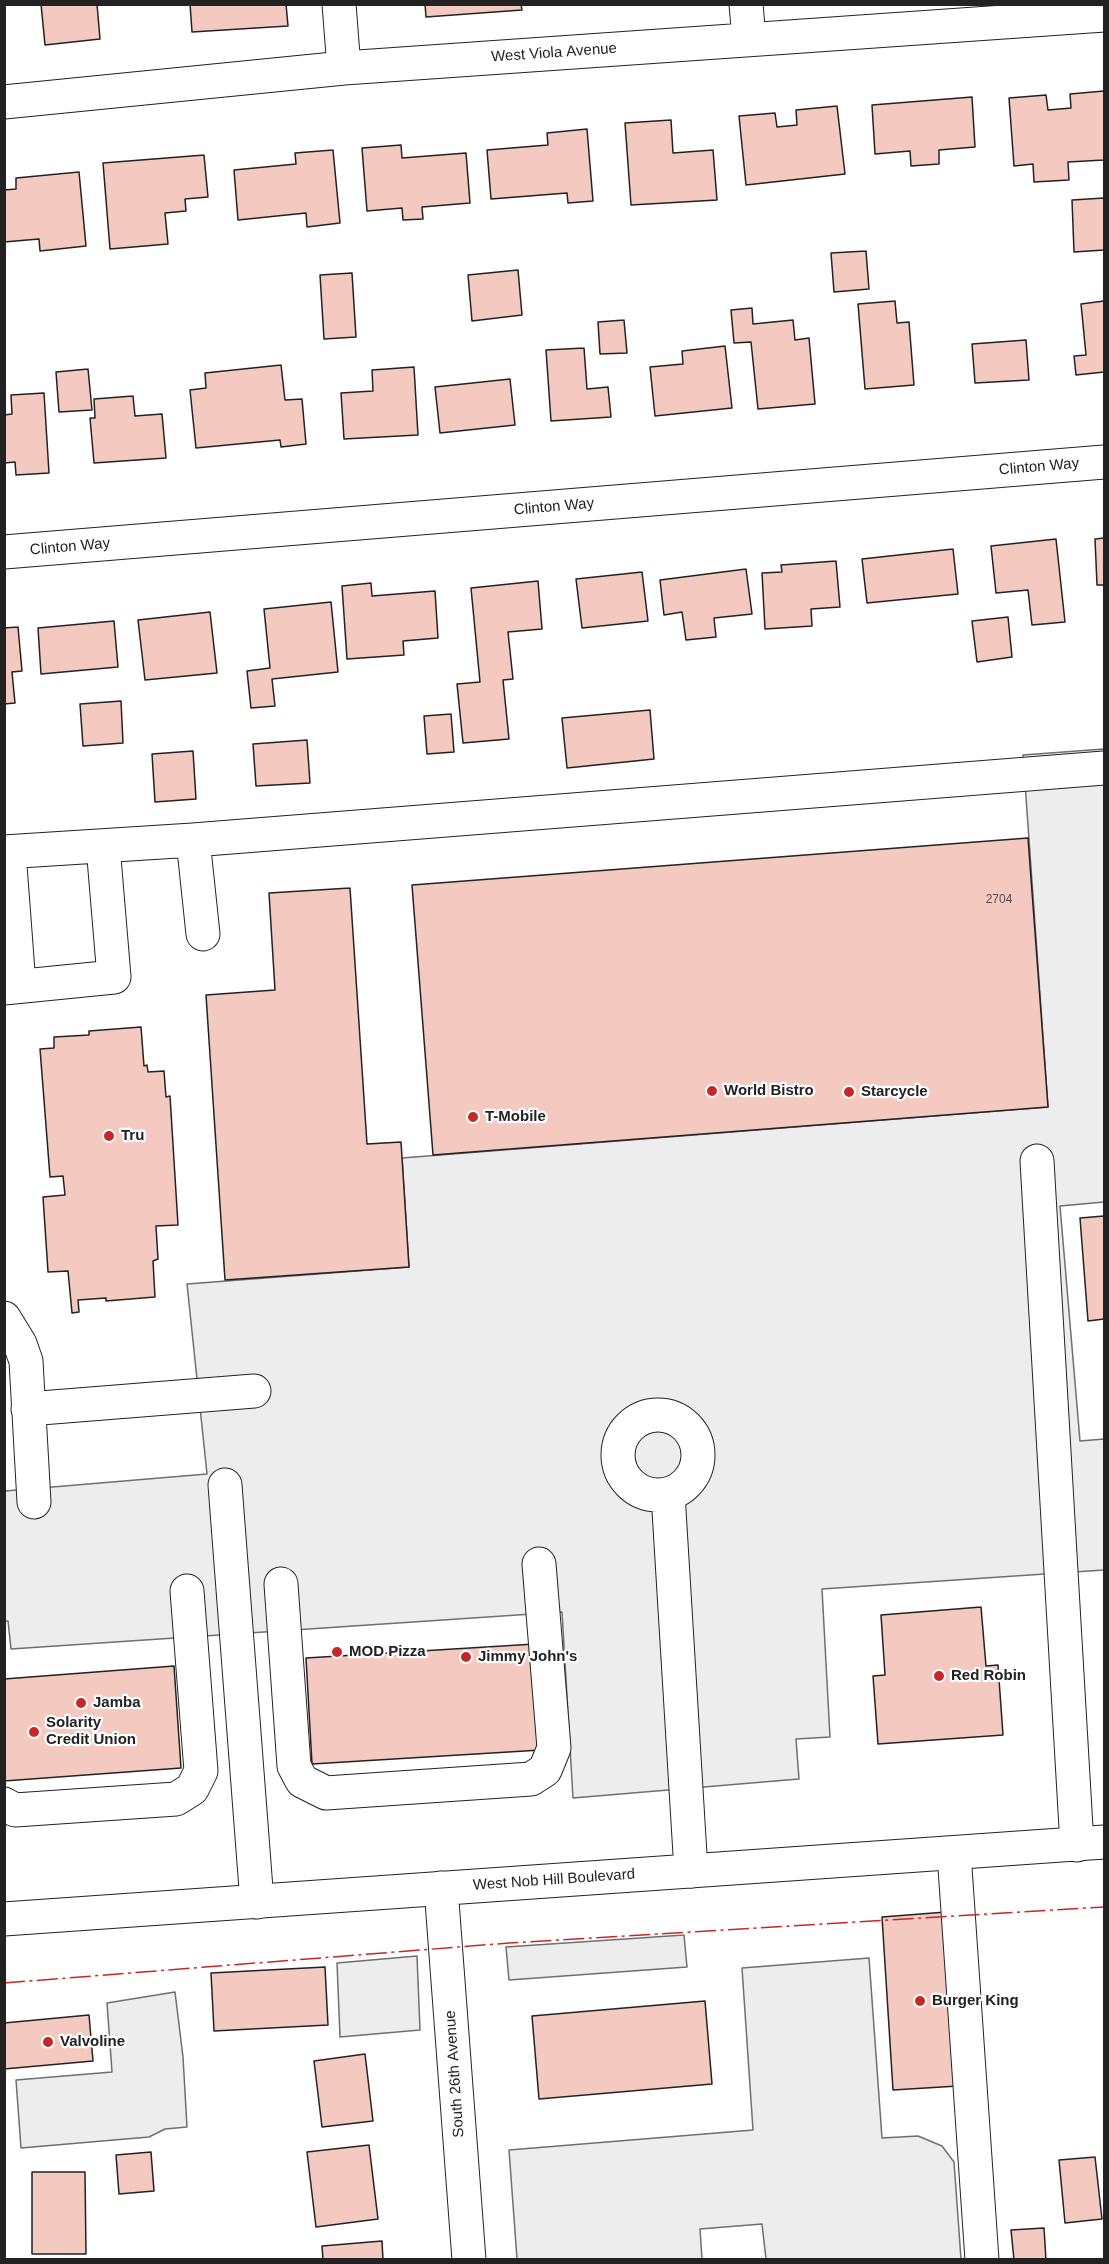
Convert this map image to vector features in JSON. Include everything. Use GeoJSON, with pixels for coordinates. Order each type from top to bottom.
{"type":"FeatureCollection","features":[{"type":"Feature","properties":{"kind":"street"},"geometry":{"type":"LineString","coordinates":[[339,4],[344,68]]}},
{"type":"Feature","properties":{"kind":"street"},"geometry":{"type":"LineString","coordinates":[[746,4],[749,39]]}},
{"type":"Feature","properties":{"kind":"street","name":"West Viola Avenue"},"geometry":{"type":"LineString","coordinates":[[4,102],[344,68],[1104,15]]}},
{"type":"Feature","properties":{"kind":"street","name":"Clinton Way"},"geometry":{"type":"LineString","coordinates":[[4,552],[1104,462]]}},
{"type":"Feature","properties":{"kind":"street"},"geometry":{"type":"LineString","coordinates":[[103,846],[114,977],[12,987],[7,852],[193,840],[1104,768]]}},
{"type":"Feature","properties":{"kind":"street"},"geometry":{"type":"LineString","coordinates":[[193,840],[203,934]]}},
{"type":"Feature","properties":{"kind":"street"},"geometry":{"type":"LineString","coordinates":[[1037,1161],[1091,1843]]}},
{"type":"Feature","properties":{"kind":"street"},"geometry":{"type":"LineString","coordinates":[[4,1318],[20,1344],[26,1360],[34,1502]]}},
{"type":"Feature","properties":{"kind":"street"},"geometry":{"type":"LineString","coordinates":[[28,1409],[254,1391]]}},
{"type":"Feature","properties":{"kind":"street"},"geometry":{"type":"LineString","coordinates":[[225,1485],[257,1902]]}},
{"type":"Feature","properties":{"kind":"street"},"geometry":{"type":"LineString","coordinates":[[668,1494],[691,1871]]}},
{"type":"Feature","properties":{"kind":"street"},"geometry":{"type":"LineString","coordinates":[[281,1584],[294,1766],[302,1781],[326,1793],[531,1779],[545,1770],[554,1748],[539,1564]]}},
{"type":"Feature","properties":{"kind":"street"},"geometry":{"type":"LineString","coordinates":[[4,1804],[15,1810],[176,1799],[192,1789],[201,1771],[187,1591]]}},
{"type":"Feature","properties":{"kind":"street","name":"West Nob Hill Boulevard"},"geometry":{"type":"LineString","coordinates":[[4,1919],[1091,1843]]}},
{"type":"Feature","properties":{"kind":"street"},"geometry":{"type":"LineString","coordinates":[[954,1853],[982,2259]]}},
{"type":"Feature","properties":{"kind":"street","name":"South 26th Avenue"},"geometry":{"type":"LineString","coordinates":[[441,1888],[469,2259]]}},
{"type":"Feature","properties":{"kind":"shaded area"},"geometry":{"type":"Polygon","coordinates":[[[1104,749],[1104,1202],[1060,1206],[1080,1441],[1104,1439],[1104,1570],[822,1589],[830,1737],[796,1739],[799,1779],[573,1798],[562,1612],[11,1649],[8,1621],[5,1621],[5,1491],[207,1474],[187,1284],[409,1267],[402,1158],[1048,1107],[1023,755],[1104,749]]]}},
{"type":"Feature","properties":{"kind":"shaded area"},"geometry":{"type":"Polygon","coordinates":[[[684,1935],[687,1967],[509,1980],[506,1947],[684,1935]]]}},
{"type":"Feature","properties":{"kind":"shaded area"},"geometry":{"type":"Polygon","coordinates":[[[417,1956],[420,2030],[340,2037],[337,1963],[417,1956]]]}},
{"type":"Feature","properties":{"kind":"shaded area"},"geometry":{"type":"Polygon","coordinates":[[[869,1958],[882,2138],[918,2136],[942,2146],[954,2162],[961,2259],[766,2259],[762,2224],[700,2229],[702,2259],[517,2259],[509,2150],[753,2130],[742,1968],[869,1958]]]}},
{"type":"Feature","properties":{"kind":"shaded area"},"geometry":{"type":"Polygon","coordinates":[[[175,1992],[183,2057],[187,2127],[165,2129],[149,2137],[21,2148],[16,2080],[112,2072],[107,2003],[175,1992]]]}},
{"type":"Feature","properties":{"kind":"building"},"geometry":{"type":"Polygon","coordinates":[[[41,4],[97,4],[100,39],[45,45],[41,4]]]}},
{"type":"Feature","properties":{"kind":"building"},"geometry":{"type":"Polygon","coordinates":[[[190,4],[286,4],[288,26],[192,32],[190,4]]]}},
{"type":"Feature","properties":{"kind":"building"},"geometry":{"type":"Polygon","coordinates":[[[425,4],[521,4],[522,10],[426,17],[425,4]]]}},
{"type":"Feature","properties":{"kind":"building"},"geometry":{"type":"Polygon","coordinates":[[[1104,91],[1104,160],[1068,162],[1069,180],[1034,182],[1033,164],[1014,166],[1009,98],[1046,95],[1048,110],[1071,108],[1070,94],[1104,91]]]}},
{"type":"Feature","properties":{"kind":"building"},"geometry":{"type":"Polygon","coordinates":[[[972,97],[975,147],[939,150],[939,164],[911,166],[910,151],[875,154],[872,105],[972,97]]]}},
{"type":"Feature","properties":{"kind":"building"},"geometry":{"type":"Polygon","coordinates":[[[837,106],[845,174],[746,185],[739,116],[775,113],[777,127],[797,125],[796,110],[837,106]]]}},
{"type":"Feature","properties":{"kind":"building"},"geometry":{"type":"Polygon","coordinates":[[[671,120],[673,153],[713,150],[717,200],[631,205],[625,123],[671,120]]]}},
{"type":"Feature","properties":{"kind":"building"},"geometry":{"type":"Polygon","coordinates":[[[587,129],[593,201],[568,203],[567,193],[491,199],[487,150],[548,145],[547,133],[587,129]]]}},
{"type":"Feature","properties":{"kind":"building"},"geometry":{"type":"Polygon","coordinates":[[[401,145],[402,158],[466,153],[470,203],[422,207],[423,219],[403,220],[402,208],[367,211],[362,148],[401,145]]]}},
{"type":"Feature","properties":{"kind":"building"},"geometry":{"type":"Polygon","coordinates":[[[333,150],[340,223],[307,227],[306,213],[238,220],[234,170],[296,164],[295,153],[333,150]]]}},
{"type":"Feature","properties":{"kind":"building"},"geometry":{"type":"Polygon","coordinates":[[[204,155],[208,197],[185,199],[186,211],[165,213],[168,244],[110,249],[103,163],[204,155]]]}},
{"type":"Feature","properties":{"kind":"building"},"geometry":{"type":"Polygon","coordinates":[[[79,172],[86,246],[40,251],[39,239],[4,242],[4,190],[16,189],[16,178],[79,172]]]}},
{"type":"Feature","properties":{"kind":"building"},"geometry":{"type":"Polygon","coordinates":[[[1104,198],[1104,250],[1074,252],[1072,200],[1104,198]]]}},
{"type":"Feature","properties":{"kind":"building"},"geometry":{"type":"Polygon","coordinates":[[[866,251],[869,289],[834,292],[831,253],[866,251]]]}},
{"type":"Feature","properties":{"kind":"building"},"geometry":{"type":"Polygon","coordinates":[[[518,270],[522,315],[472,321],[468,275],[518,270]]]}},
{"type":"Feature","properties":{"kind":"building"},"geometry":{"type":"Polygon","coordinates":[[[352,273],[356,337],[324,339],[320,275],[352,273]]]}},
{"type":"Feature","properties":{"kind":"building"},"geometry":{"type":"Polygon","coordinates":[[[895,301],[897,323],[909,322],[914,385],[865,389],[858,304],[895,301]]]}},
{"type":"Feature","properties":{"kind":"building"},"geometry":{"type":"Polygon","coordinates":[[[1104,301],[1104,372],[1076,375],[1074,356],[1086,355],[1081,304],[1104,301]]]}},
{"type":"Feature","properties":{"kind":"building"},"geometry":{"type":"Polygon","coordinates":[[[752,308],[753,324],[793,320],[795,340],[809,338],[815,404],[758,409],[751,342],[734,343],[731,310],[752,308]]]}},
{"type":"Feature","properties":{"kind":"building"},"geometry":{"type":"Polygon","coordinates":[[[624,320],[627,353],[600,354],[598,322],[624,320]]]}},
{"type":"Feature","properties":{"kind":"building"},"geometry":{"type":"Polygon","coordinates":[[[1026,340],[1029,380],[975,383],[972,344],[1026,340]]]}},
{"type":"Feature","properties":{"kind":"building"},"geometry":{"type":"Polygon","coordinates":[[[725,346],[732,408],[655,416],[650,367],[683,364],[682,351],[725,346]]]}},
{"type":"Feature","properties":{"kind":"building"},"geometry":{"type":"Polygon","coordinates":[[[584,348],[587,389],[608,387],[611,417],[551,421],[546,350],[584,348]]]}},
{"type":"Feature","properties":{"kind":"building"},"geometry":{"type":"Polygon","coordinates":[[[281,365],[285,400],[302,399],[306,444],[281,447],[280,440],[196,448],[190,390],[206,388],[205,373],[281,365]]]}},
{"type":"Feature","properties":{"kind":"building"},"geometry":{"type":"Polygon","coordinates":[[[414,367],[418,435],[344,439],[341,393],[373,391],[372,370],[414,367]]]}},
{"type":"Feature","properties":{"kind":"building"},"geometry":{"type":"Polygon","coordinates":[[[88,369],[92,410],[59,412],[56,372],[88,369]]]}},
{"type":"Feature","properties":{"kind":"building"},"geometry":{"type":"Polygon","coordinates":[[[510,379],[515,425],[440,433],[435,387],[510,379]]]}},
{"type":"Feature","properties":{"kind":"building"},"geometry":{"type":"Polygon","coordinates":[[[44,393],[49,473],[16,475],[15,462],[4,463],[4,415],[12,414],[11,395],[44,393]]]}},
{"type":"Feature","properties":{"kind":"building"},"geometry":{"type":"Polygon","coordinates":[[[133,396],[135,416],[162,414],[166,458],[94,463],[90,418],[95,418],[94,399],[133,396]]]}},
{"type":"Feature","properties":{"kind":"building"},"geometry":{"type":"Polygon","coordinates":[[[1104,538],[1104,585],[1097,585],[1095,539],[1104,538]]]}},
{"type":"Feature","properties":{"kind":"building"},"geometry":{"type":"Polygon","coordinates":[[[1056,539],[1065,622],[1032,625],[1028,590],[996,593],[991,546],[1056,539]]]}},
{"type":"Feature","properties":{"kind":"building"},"geometry":{"type":"Polygon","coordinates":[[[953,549],[958,594],[867,603],[862,559],[953,549]]]}},
{"type":"Feature","properties":{"kind":"building"},"geometry":{"type":"Polygon","coordinates":[[[836,561],[840,607],[811,609],[812,626],[765,629],[762,573],[782,572],[781,565],[836,561]]]}},
{"type":"Feature","properties":{"kind":"building"},"geometry":{"type":"Polygon","coordinates":[[[746,569],[752,614],[714,618],[716,637],[686,640],[682,612],[664,615],[660,580],[746,569]]]}},
{"type":"Feature","properties":{"kind":"building"},"geometry":{"type":"Polygon","coordinates":[[[642,572],[648,621],[582,628],[576,579],[642,572]]]}},
{"type":"Feature","properties":{"kind":"building"},"geometry":{"type":"Polygon","coordinates":[[[538,581],[542,629],[508,632],[513,679],[503,680],[509,739],[463,743],[457,684],[480,682],[471,588],[538,581]]]}},
{"type":"Feature","properties":{"kind":"building"},"geometry":{"type":"Polygon","coordinates":[[[371,583],[372,596],[435,591],[438,638],[403,641],[404,655],[347,659],[342,586],[371,583]]]}},
{"type":"Feature","properties":{"kind":"building"},"geometry":{"type":"Polygon","coordinates":[[[331,602],[338,672],[272,679],[275,706],[251,708],[247,671],[270,668],[264,609],[331,602]]]}},
{"type":"Feature","properties":{"kind":"building"},"geometry":{"type":"Polygon","coordinates":[[[210,612],[217,673],[145,680],[138,620],[210,612]]]}},
{"type":"Feature","properties":{"kind":"building"},"geometry":{"type":"Polygon","coordinates":[[[1008,617],[1012,657],[977,662],[972,621],[1008,617]]]}},
{"type":"Feature","properties":{"kind":"building"},"geometry":{"type":"Polygon","coordinates":[[[114,621],[118,667],[41,674],[38,628],[114,621]]]}},
{"type":"Feature","properties":{"kind":"building"},"geometry":{"type":"Polygon","coordinates":[[[18,627],[22,671],[12,672],[15,703],[4,704],[4,628],[18,627]]]}},
{"type":"Feature","properties":{"kind":"building"},"geometry":{"type":"Polygon","coordinates":[[[121,701],[123,743],[83,746],[80,704],[121,701]]]}},
{"type":"Feature","properties":{"kind":"building"},"geometry":{"type":"Polygon","coordinates":[[[650,710],[654,759],[567,768],[562,718],[650,710]]]}},
{"type":"Feature","properties":{"kind":"building"},"geometry":{"type":"Polygon","coordinates":[[[451,714],[454,752],[427,754],[424,716],[451,714]]]}},
{"type":"Feature","properties":{"kind":"building"},"geometry":{"type":"Polygon","coordinates":[[[307,740],[310,783],[256,786],[253,744],[307,740]]]}},
{"type":"Feature","properties":{"kind":"building"},"geometry":{"type":"Polygon","coordinates":[[[193,751],[196,799],[155,802],[152,754],[193,751]]]}},
{"type":"Feature","properties":{"kind":"building"},"geometry":{"type":"Polygon","coordinates":[[[1028,838],[1048,1107],[433,1155],[412,885],[1028,838]]]}},
{"type":"Feature","properties":{"kind":"building"},"geometry":{"type":"Polygon","coordinates":[[[350,888],[367,1144],[401,1142],[409,1267],[225,1280],[206,995],[275,990],[269,893],[350,888]]]}},
{"type":"Feature","properties":{"kind":"building","name":"Tru"},"geometry":{"type":"Polygon","coordinates":[[[141,1027],[144,1066],[147,1065],[148,1072],[164,1071],[166,1097],[170,1096],[178,1225],[156,1226],[158,1259],[153,1261],[155,1297],[106,1301],[106,1298],[78,1300],[79,1312],[72,1313],[68,1271],[48,1272],[43,1197],[65,1195],[63,1176],[50,1177],[40,1049],[54,1048],[54,1037],[89,1035],[89,1031],[141,1027]]]}},
{"type":"Feature","properties":{"kind":"building"},"geometry":{"type":"Polygon","coordinates":[[[1104,1216],[1104,1319],[1088,1321],[1080,1218],[1104,1216]]]}},
{"type":"Feature","properties":{"kind":"building","name":"Red Robin"},"geometry":{"type":"Polygon","coordinates":[[[981,1607],[986,1666],[998,1665],[1003,1735],[878,1744],[873,1676],[885,1675],[881,1615],[981,1607]]]}},
{"type":"Feature","properties":{"kind":"building"},"geometry":{"type":"Polygon","coordinates":[[[535,1644],[541,1750],[312,1764],[306,1658],[535,1644]]]}},
{"type":"Feature","properties":{"kind":"building"},"geometry":{"type":"Polygon","coordinates":[[[174,1666],[181,1768],[4,1781],[4,1679],[174,1666]]]}},
{"type":"Feature","properties":{"kind":"building","name":"Burger King"},"geometry":{"type":"Polygon","coordinates":[[[946,1912],[958,2086],[893,2090],[882,1917],[946,1912]]]}},
{"type":"Feature","properties":{"kind":"building"},"geometry":{"type":"Polygon","coordinates":[[[325,1967],[328,2025],[214,2031],[211,1973],[325,1967]]]}},
{"type":"Feature","properties":{"kind":"building"},"geometry":{"type":"Polygon","coordinates":[[[705,2001],[712,2084],[539,2099],[532,2016],[705,2001]]]}},
{"type":"Feature","properties":{"kind":"building","name":"Valvoline"},"geometry":{"type":"Polygon","coordinates":[[[89,2015],[93,2061],[4,2069],[4,2023],[89,2015]]]}},
{"type":"Feature","properties":{"kind":"building"},"geometry":{"type":"Polygon","coordinates":[[[365,2054],[373,2121],[322,2127],[314,2061],[365,2054]]]}},
{"type":"Feature","properties":{"kind":"building"},"geometry":{"type":"Polygon","coordinates":[[[369,2145],[378,2219],[316,2227],[307,2152],[369,2145]]]}},
{"type":"Feature","properties":{"kind":"building"},"geometry":{"type":"Polygon","coordinates":[[[151,2152],[154,2191],[119,2194],[116,2155],[151,2152]]]}},
{"type":"Feature","properties":{"kind":"building"},"geometry":{"type":"Polygon","coordinates":[[[1095,2157],[1102,2219],[1065,2223],[1059,2160],[1095,2157]]]}},
{"type":"Feature","properties":{"kind":"building"},"geometry":{"type":"Polygon","coordinates":[[[32,2172],[85,2172],[86,2254],[32,2254],[32,2172]]]}},
{"type":"Feature","properties":{"kind":"building"},"geometry":{"type":"Polygon","coordinates":[[[1044,2228],[1046,2260],[1014,2260],[1011,2230],[1044,2228]]]}},
{"type":"Feature","properties":{"kind":"building"},"geometry":{"type":"Polygon","coordinates":[[[382,2241],[383,2260],[323,2260],[322,2246],[382,2241]]]}},
{"type":"Feature","properties":{"kind":"power"},"geometry":{"type":"LineString","coordinates":[[4,1983],[509,1943],[1104,1907]]}},
{"type":"Feature","properties":{"kind":"place","name":"World Bistro"},"geometry":{"type":"Point","coordinates":[712,1091]}},
{"type":"Feature","properties":{"kind":"place","name":"Starcycle"},"geometry":{"type":"Point","coordinates":[849,1092]}},
{"type":"Feature","properties":{"kind":"place","name":"T-Mobile"},"geometry":{"type":"Point","coordinates":[473,1117]}},
{"type":"Feature","properties":{"kind":"place","name":"Tru"},"geometry":{"type":"Point","coordinates":[109,1136]}},
{"type":"Feature","properties":{"kind":"place","name":"MOD Pizza"},"geometry":{"type":"Point","coordinates":[337,1652]}},
{"type":"Feature","properties":{"kind":"place","name":"Jimmy John's"},"geometry":{"type":"Point","coordinates":[466,1657]}},
{"type":"Feature","properties":{"kind":"place","name":"Red Robin"},"geometry":{"type":"Point","coordinates":[939,1676]}},
{"type":"Feature","properties":{"kind":"place","name":"Jamba"},"geometry":{"type":"Point","coordinates":[81,1703]}},
{"type":"Feature","properties":{"kind":"place","name":"Solarity Credit Union"},"geometry":{"type":"Point","coordinates":[34,1732]}},
{"type":"Feature","properties":{"kind":"place","name":"Burger King"},"geometry":{"type":"Point","coordinates":[920,2001]}},
{"type":"Feature","properties":{"kind":"place","name":"Valvoline"},"geometry":{"type":"Point","coordinates":[48,2042]}}]}
